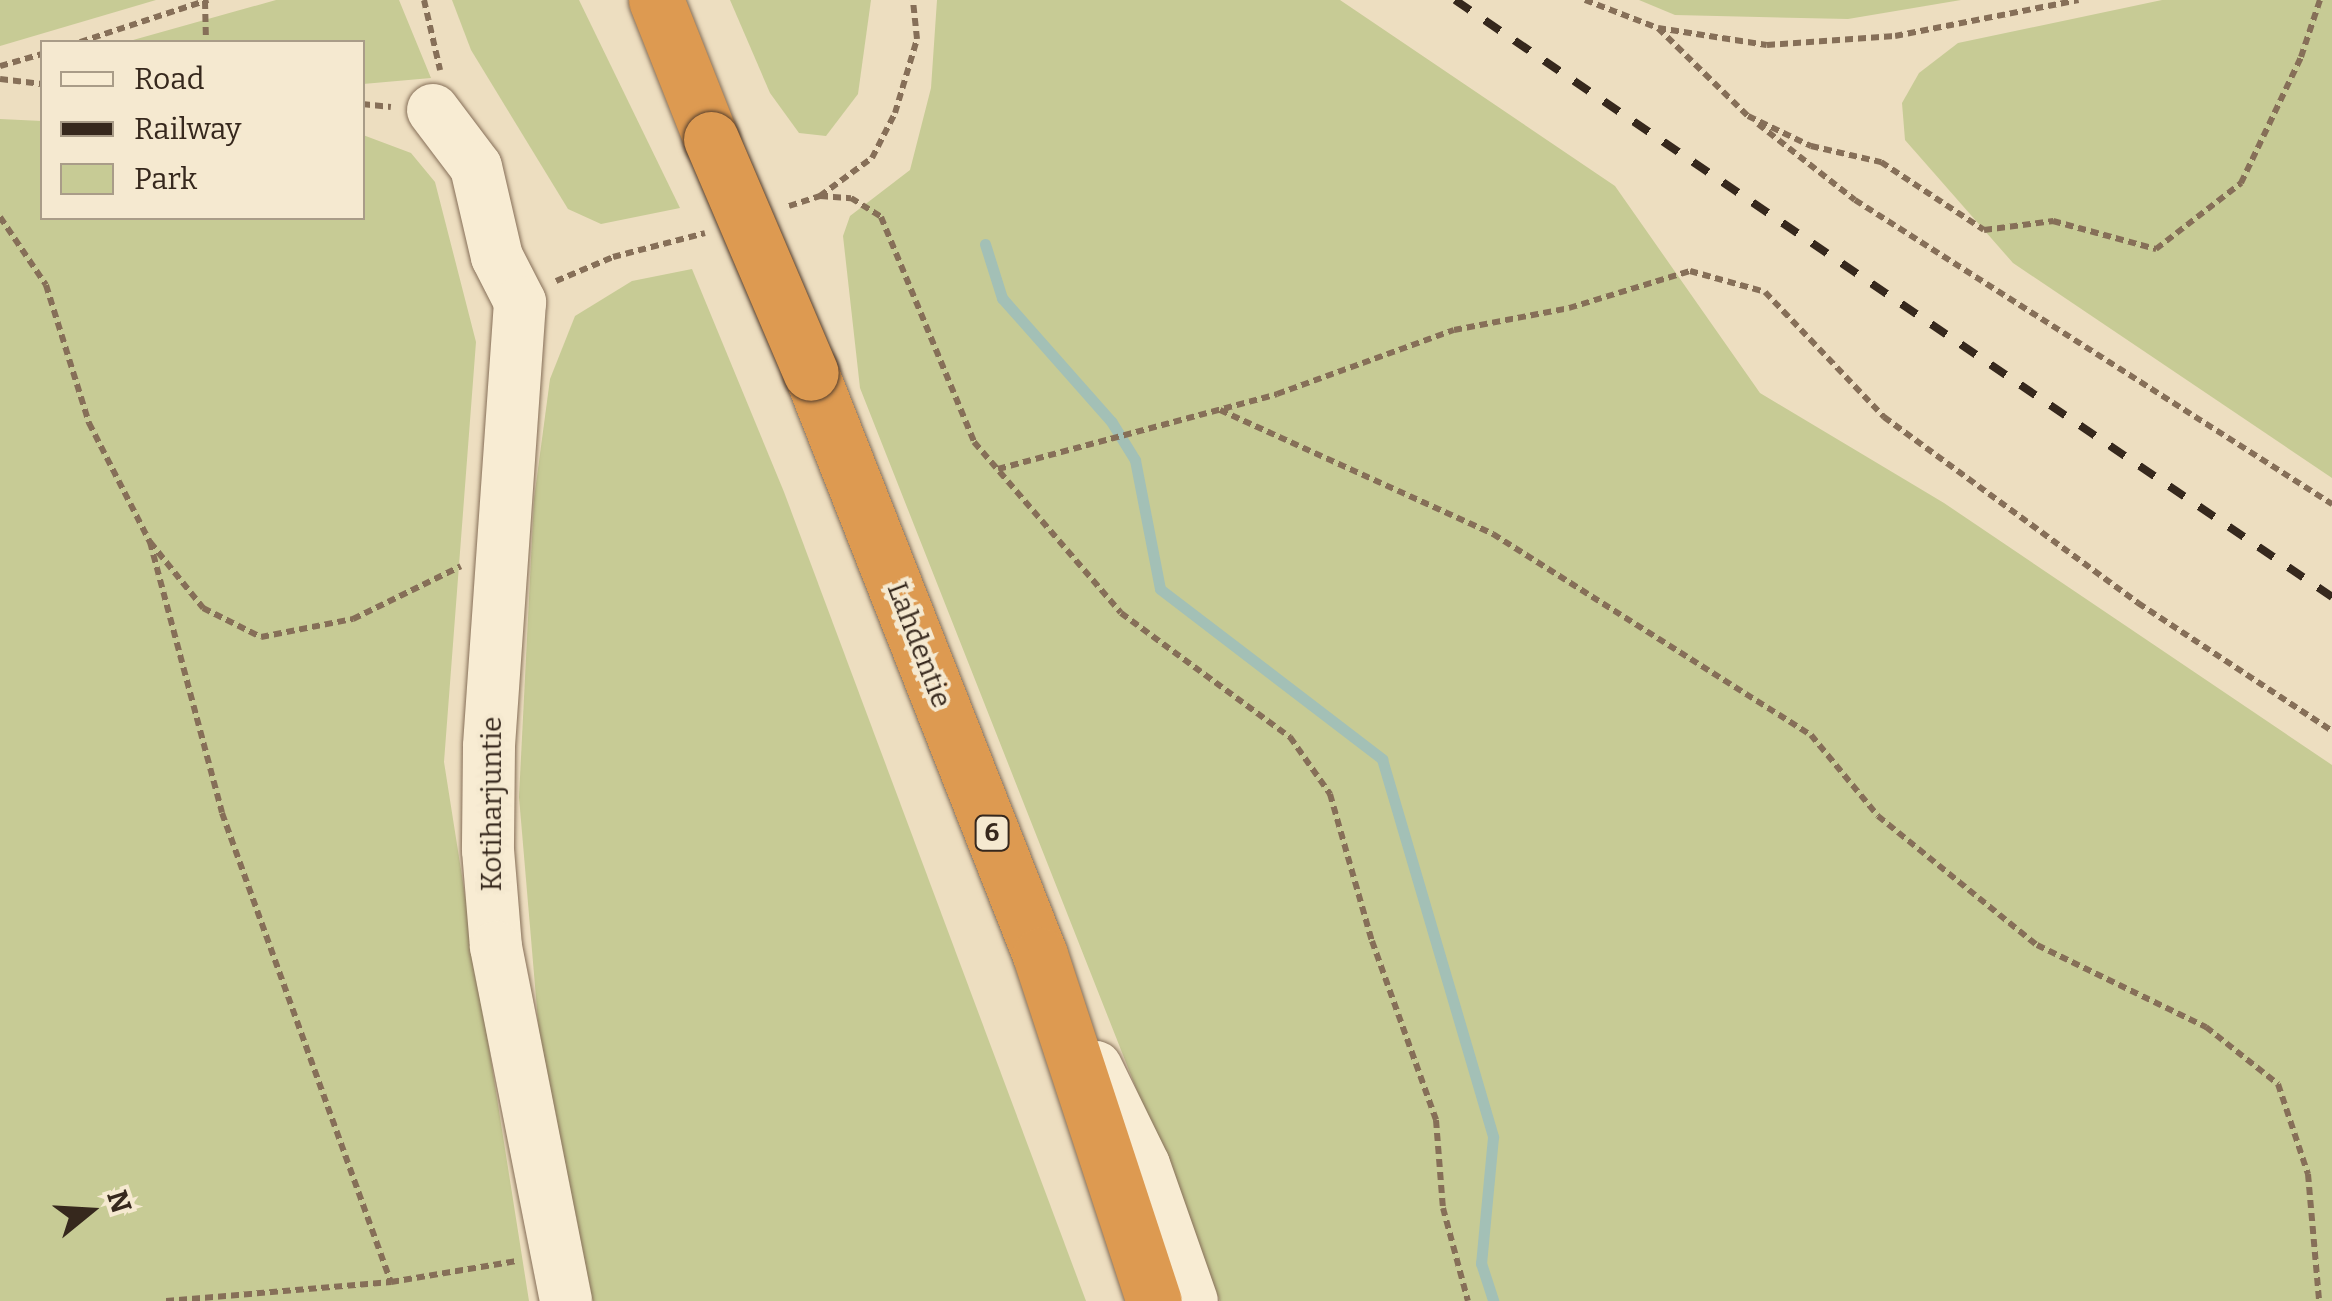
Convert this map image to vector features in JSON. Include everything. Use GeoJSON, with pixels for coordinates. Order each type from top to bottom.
{"type":"FeatureCollection","features":[{"type":"Feature","properties":{"kind":"highway","name":"Lahdentie"},"geometry":{"type":"LineString","coordinates":[[656,0],[812,373],[1040,955],[1154,1301]]}},
{"type":"Feature","properties":{"kind":"street"},"geometry":{"type":"LineString","coordinates":[[433,110],[476,167],[497,257],[520,302]]}},
{"type":"Feature","properties":{"kind":"street","name":"Kotiharjuntie"},"geometry":{"type":"LineString","coordinates":[[520,302],[488,850],[496,947],[561,1278]]}},
{"type":"Feature","properties":{"kind":"street"},"geometry":{"type":"LineString","coordinates":[[1040,955],[1144,1165],[1192,1301]]}},
{"type":"Feature","properties":{"kind":"path"},"geometry":{"type":"LineString","coordinates":[[424,0],[440,73],[433,110]]}},
{"type":"Feature","properties":{"kind":"path"},"geometry":{"type":"LineString","coordinates":[[914,0],[917,39],[895,113],[872,158],[820,196],[851,198],[881,217],[974,442],[1121,613],[1290,737],[1330,794],[1372,941],[1436,1120],[1443,1208],[1468,1301]]}},
{"type":"Feature","properties":{"kind":"path"},"geometry":{"type":"LineString","coordinates":[[1585,0],[1658,28],[1766,45],[1876,38],[2078,0]]}},
{"type":"Feature","properties":{"kind":"path"},"geometry":{"type":"LineString","coordinates":[[1748,116],[1811,146],[1881,162],[1984,230],[2053,221],[2156,250],[2240,183],[2301,57],[2320,0]]}},
{"type":"Feature","properties":{"kind":"path"},"geometry":{"type":"LineString","coordinates":[[86,40],[206,1],[206,40]]}},
{"type":"Feature","properties":{"kind":"path"},"geometry":{"type":"LineString","coordinates":[[1658,28],[1748,116],[1854,200],[2332,504]]}},
{"type":"Feature","properties":{"kind":"path"},"geometry":{"type":"LineString","coordinates":[[0,66],[40,55]]}},
{"type":"Feature","properties":{"kind":"path"},"geometry":{"type":"LineString","coordinates":[[0,79],[40,84]]}},
{"type":"Feature","properties":{"kind":"path"},"geometry":{"type":"LineString","coordinates":[[0,217],[46,285],[90,423],[150,542],[202,608],[261,638],[353,619],[503,546]]}},
{"type":"Feature","properties":{"kind":"path"},"geometry":{"type":"LineString","coordinates":[[520,302],[614,257],[695,236]]}},
{"type":"Feature","properties":{"kind":"path"},"geometry":{"type":"LineString","coordinates":[[998,469],[1220,410],[1454,330],[1569,308],[1690,271],[1765,292],[1884,417],[2138,604],[2332,731]]}},
{"type":"Feature","properties":{"kind":"path"},"geometry":{"type":"LineString","coordinates":[[1220,410],[1493,534],[1811,734],[1878,816],[2037,945],[2206,1027],[2278,1084],[2308,1174],[2319,1301]]}},
{"type":"Feature","properties":{"kind":"path"},"geometry":{"type":"LineString","coordinates":[[150,542],[222,813],[391,1282]]}},
{"type":"Feature","properties":{"kind":"path"},"geometry":{"type":"LineString","coordinates":[[166,1301],[391,1282],[561,1278]]}},
{"type":"Feature","properties":{"kind":"green space"},"geometry":{"type":"Polygon","coordinates":[[[0,0],[156,0],[0,46],[0,0]]]}},
{"type":"Feature","properties":{"kind":"green space"},"geometry":{"type":"Polygon","coordinates":[[[276,0],[399,0],[431,78],[365,84],[365,40],[133,40],[276,0]]]}},
{"type":"Feature","properties":{"kind":"green space"},"geometry":{"type":"Polygon","coordinates":[[[452,0],[579,0],[680,208],[601,224],[568,209],[471,50],[452,0]]]}},
{"type":"Feature","properties":{"kind":"green space"},"geometry":{"type":"Polygon","coordinates":[[[730,0],[871,0],[858,94],[826,136],[799,133],[770,93],[730,0]]]}},
{"type":"Feature","properties":{"kind":"green space"},"geometry":{"type":"Polygon","coordinates":[[[937,0],[1340,0],[1615,186],[1760,393],[1944,503],[2332,765],[2332,1301],[1220,1301],[860,388],[843,236],[850,216],[910,170],[931,88],[937,0]]]}},
{"type":"Feature","properties":{"kind":"green space"},"geometry":{"type":"Polygon","coordinates":[[[1639,0],[1961,0],[1848,19],[1675,15],[1639,0]]]}},
{"type":"Feature","properties":{"kind":"green space"},"geometry":{"type":"Polygon","coordinates":[[[2162,0],[2332,0],[2332,478],[2013,263],[1905,140],[1902,103],[1919,73],[1958,43],[2162,0]]]}},
{"type":"Feature","properties":{"kind":"green space"},"geometry":{"type":"Polygon","coordinates":[[[0,119],[40,121],[40,220],[365,220],[365,136],[411,153],[435,182],[476,342],[444,762],[529,1301],[0,1301],[0,119]]]}},
{"type":"Feature","properties":{"kind":"green space"},"geometry":{"type":"Polygon","coordinates":[[[692,269],[784,492],[1086,1301],[591,1301],[543,1080],[519,797],[534,499],[550,379],[575,316],[632,281],[692,269]]]}},
{"type":"Feature","properties":{"kind":"waterway"},"geometry":{"type":"LineString","coordinates":[[985,244],[1002,298],[1111,421],[1135,460],[1160,589],[1382,759],[1493,1137],[1481,1263],[1493,1301]]}},
{"type":"Feature","properties":{"kind":"railway"},"geometry":{"type":"LineString","coordinates":[[1455,0],[2332,597]]}}]}
